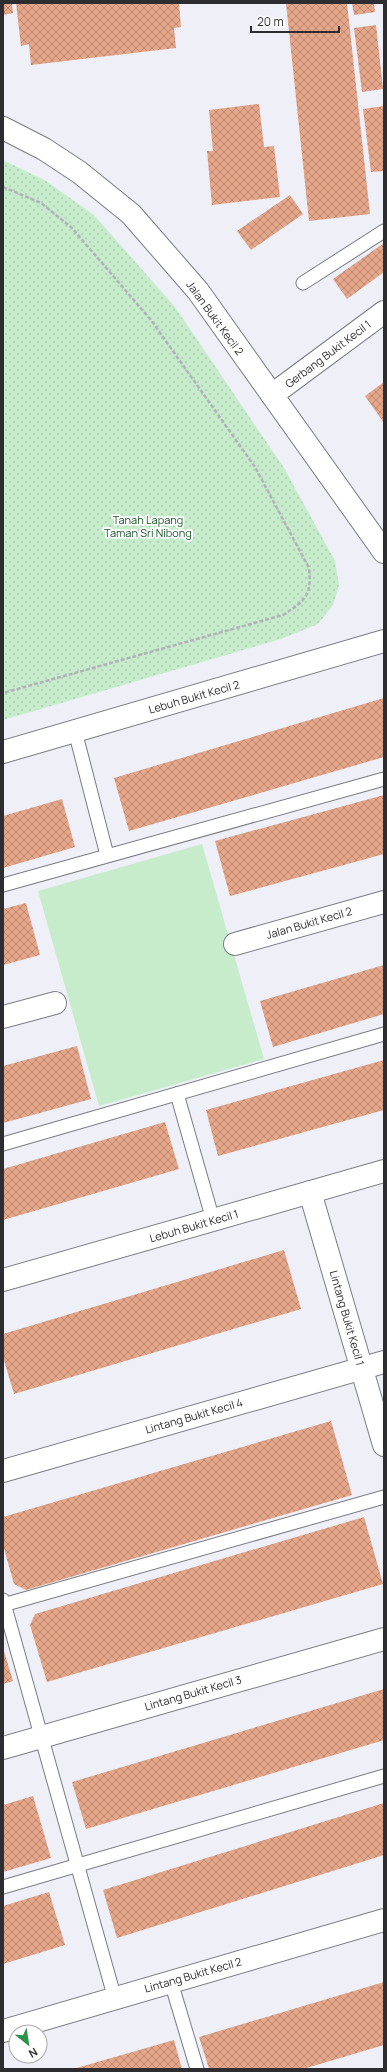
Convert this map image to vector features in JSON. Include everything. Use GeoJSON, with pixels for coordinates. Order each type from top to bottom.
{"type":"FeatureCollection","features":[{"type":"Feature","properties":{"kind":"street","name":"Jalan Bukit Kecil 2"},"geometry":{"type":"LineString","coordinates":[[3,128],[44,149],[79,172],[131,214],[198,291],[384,552]]}},
{"type":"Feature","properties":{"kind":"street","name":"Gerbang Bukit Kecil 1"},"geometry":{"type":"LineString","coordinates":[[272,395],[384,312]]}},
{"type":"Feature","properties":{"kind":"street","name":"Lebuh Bukit Kecil 2"},"geometry":{"type":"LineString","coordinates":[[3,752],[384,641]]}},
{"type":"Feature","properties":{"kind":"street","name":"Jalan Bukit Kecil 2"},"geometry":{"type":"LineString","coordinates":[[235,944],[384,902]]}},
{"type":"Feature","properties":{"kind":"street"},"geometry":{"type":"LineString","coordinates":[[3,1017],[55,1003]]}},
{"type":"Feature","properties":{"kind":"street","name":"Lebuh Bukit Kecil 1"},"geometry":{"type":"LineString","coordinates":[[3,1280],[384,1171]]}},
{"type":"Feature","properties":{"kind":"street","name":"Lintang Bukit Kecil 1"},"geometry":{"type":"LineString","coordinates":[[310,1192],[384,1445]]}},
{"type":"Feature","properties":{"kind":"street","name":"Lintang Bukit Kecil 4"},"geometry":{"type":"LineString","coordinates":[[3,1471],[384,1362]]}},
{"type":"Feature","properties":{"kind":"street","name":"Lintang Bukit Kecil 3"},"geometry":{"type":"LineString","coordinates":[[3,1748],[384,1639]]}},
{"type":"Feature","properties":{"kind":"street","name":"Lintang Bukit Kecil 2"},"geometry":{"type":"LineString","coordinates":[[3,2031],[384,1920]]}},
{"type":"Feature","properties":{"kind":"lane"},"geometry":{"type":"LineString","coordinates":[[303,283],[384,231]]}},
{"type":"Feature","properties":{"kind":"lane"},"geometry":{"type":"LineString","coordinates":[[75,731],[107,855]]}},
{"type":"Feature","properties":{"kind":"lane"},"geometry":{"type":"LineString","coordinates":[[3,885],[384,779]]}},
{"type":"Feature","properties":{"kind":"lane"},"geometry":{"type":"LineString","coordinates":[[3,1144],[384,1034]]}},
{"type":"Feature","properties":{"kind":"lane"},"geometry":{"type":"LineString","coordinates":[[177,1094],[213,1220]]}},
{"type":"Feature","properties":{"kind":"lane"},"geometry":{"type":"LineString","coordinates":[[115,1999],[3,1603],[384,1497]]}},
{"type":"Feature","properties":{"kind":"lane"},"geometry":{"type":"LineString","coordinates":[[3,1887],[384,1776]]}},
{"type":"Feature","properties":{"kind":"lane"},"geometry":{"type":"LineString","coordinates":[[171,1982],[197,2069]]}},
{"type":"Feature","properties":{"kind":"path"},"geometry":{"type":"LineString","coordinates":[[3,187],[41,203],[71,227],[151,320],[255,466],[309,568],[311,586],[302,602],[282,615],[3,693]]}},
{"type":"Feature","properties":{"kind":"green space","name":"Tanah Lapang Taman Sri Nibong"},"geometry":{"type":"Polygon","coordinates":[[[3,160],[46,181],[94,215],[175,307],[284,468],[335,561],[339,585],[333,605],[318,624],[281,639],[3,720],[3,160]]]}},
{"type":"Feature","properties":{"kind":"green space"},"geometry":{"type":"Polygon","coordinates":[[[202,844],[264,1059],[99,1106],[38,891],[202,844]]]}},
{"type":"Feature","properties":{"kind":"building"},"geometry":{"type":"Polygon","coordinates":[[[3,3],[12,3],[13,13],[3,15],[3,3]]]}},
{"type":"Feature","properties":{"kind":"building"},"geometry":{"type":"Polygon","coordinates":[[[16,3],[179,3],[181,27],[174,28],[176,48],[31,65],[29,44],[21,46],[16,3]]]}},
{"type":"Feature","properties":{"kind":"building"},"geometry":{"type":"Polygon","coordinates":[[[286,3],[347,3],[370,214],[309,221],[286,3]]]}},
{"type":"Feature","properties":{"kind":"building"},"geometry":{"type":"Polygon","coordinates":[[[352,3],[374,3],[375,12],[354,15],[352,3]]]}},
{"type":"Feature","properties":{"kind":"building"},"geometry":{"type":"Polygon","coordinates":[[[376,25],[383,89],[362,92],[354,28],[376,25]]]}},
{"type":"Feature","properties":{"kind":"building"},"geometry":{"type":"Polygon","coordinates":[[[259,104],[264,147],[274,146],[280,197],[212,205],[207,151],[213,151],[209,110],[259,104]]]}},
{"type":"Feature","properties":{"kind":"building"},"geometry":{"type":"Polygon","coordinates":[[[384,106],[384,171],[371,172],[363,109],[384,106]]]}},
{"type":"Feature","properties":{"kind":"building"},"geometry":{"type":"Polygon","coordinates":[[[290,195],[303,214],[251,250],[237,231],[290,195]]]}},
{"type":"Feature","properties":{"kind":"building"},"geometry":{"type":"Polygon","coordinates":[[[384,243],[384,272],[347,299],[333,279],[384,243]]]}},
{"type":"Feature","properties":{"kind":"building"},"geometry":{"type":"Polygon","coordinates":[[[384,382],[384,423],[365,396],[384,382]]]}},
{"type":"Feature","properties":{"kind":"building"},"geometry":{"type":"Polygon","coordinates":[[[384,698],[384,757],[129,831],[114,778],[384,698]]]}},
{"type":"Feature","properties":{"kind":"building"},"geometry":{"type":"Polygon","coordinates":[[[384,795],[384,854],[230,896],[215,841],[384,795]]]}},
{"type":"Feature","properties":{"kind":"building"},"geometry":{"type":"Polygon","coordinates":[[[62,799],[75,847],[3,868],[3,816],[62,799]]]}},
{"type":"Feature","properties":{"kind":"building"},"geometry":{"type":"Polygon","coordinates":[[[26,903],[40,955],[3,965],[3,909],[26,903]]]}},
{"type":"Feature","properties":{"kind":"building"},"geometry":{"type":"Polygon","coordinates":[[[384,965],[384,1014],[273,1047],[260,1001],[384,965]]]}},
{"type":"Feature","properties":{"kind":"building"},"geometry":{"type":"Polygon","coordinates":[[[77,1046],[91,1099],[3,1123],[3,1066],[77,1046]]]}},
{"type":"Feature","properties":{"kind":"building"},"geometry":{"type":"Polygon","coordinates":[[[384,1060],[384,1110],[218,1156],[206,1110],[384,1060]]]}},
{"type":"Feature","properties":{"kind":"building"},"geometry":{"type":"Polygon","coordinates":[[[165,1122],[179,1169],[3,1220],[3,1169],[165,1122]]]}},
{"type":"Feature","properties":{"kind":"building"},"geometry":{"type":"Polygon","coordinates":[[[284,1250],[301,1309],[14,1394],[3,1357],[3,1334],[284,1250]]]}},
{"type":"Feature","properties":{"kind":"building"},"geometry":{"type":"Polygon","coordinates":[[[331,1421],[352,1495],[26,1590],[14,1584],[3,1545],[3,1517],[331,1421]]]}},
{"type":"Feature","properties":{"kind":"building"},"geometry":{"type":"Polygon","coordinates":[[[364,1517],[383,1584],[47,1682],[30,1625],[35,1614],[364,1517]]]}},
{"type":"Feature","properties":{"kind":"building"},"geometry":{"type":"Polygon","coordinates":[[[3,1648],[13,1681],[3,1684],[3,1648]]]}},
{"type":"Feature","properties":{"kind":"building"},"geometry":{"type":"Polygon","coordinates":[[[384,1689],[384,1740],[86,1829],[72,1782],[384,1689]]]}},
{"type":"Feature","properties":{"kind":"building"},"geometry":{"type":"Polygon","coordinates":[[[33,1796],[51,1858],[3,1872],[3,1805],[33,1796]]]}},
{"type":"Feature","properties":{"kind":"building"},"geometry":{"type":"Polygon","coordinates":[[[384,1803],[384,1855],[117,1938],[103,1890],[384,1803]]]}},
{"type":"Feature","properties":{"kind":"building"},"geometry":{"type":"Polygon","coordinates":[[[49,1892],[65,1945],[3,1964],[3,1906],[49,1892]]]}},
{"type":"Feature","properties":{"kind":"building"},"geometry":{"type":"Polygon","coordinates":[[[384,1982],[384,2045],[303,2069],[209,2069],[199,2037],[384,1982]]]}},
{"type":"Feature","properties":{"kind":"building"},"geometry":{"type":"Polygon","coordinates":[[[174,2040],[182,2069],[73,2069],[174,2040]]]}}]}
